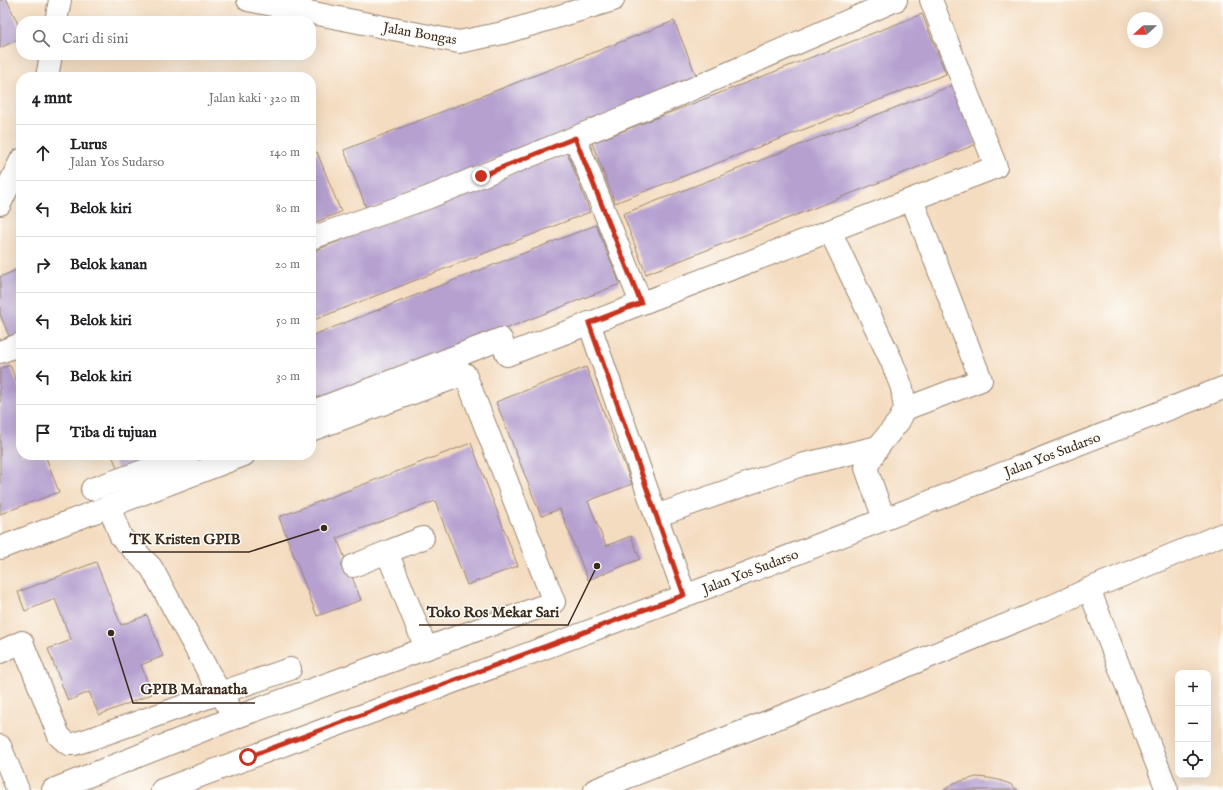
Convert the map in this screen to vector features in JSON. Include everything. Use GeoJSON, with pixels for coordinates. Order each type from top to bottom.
{"type":"FeatureCollection","features":[{"type":"Feature","properties":{"kind":"street"},"geometry":{"type":"LineString","coordinates":[[57,16],[60,0]]}},
{"type":"Feature","properties":{"kind":"street","name":"Jalan Bongas"},"geometry":{"type":"LineString","coordinates":[[248,0],[459,42],[504,33],[613,0]]}},
{"type":"Feature","properties":{"kind":"street"},"geometry":{"type":"LineString","coordinates":[[316,236],[427,198],[575,138],[669,99],[896,0]]}},
{"type":"Feature","properties":{"kind":"street"},"geometry":{"type":"LineString","coordinates":[[316,410],[501,339],[507,355],[996,167],[931,0]]}},
{"type":"Feature","properties":{"kind":"street"},"geometry":{"type":"LineString","coordinates":[[48,72],[50,60]]}},
{"type":"Feature","properties":{"kind":"street"},"geometry":{"type":"LineString","coordinates":[[575,138],[641,303]]}},
{"type":"Feature","properties":{"kind":"street"},"geometry":{"type":"LineString","coordinates":[[0,204],[16,170]]}},
{"type":"Feature","properties":{"kind":"street"},"geometry":{"type":"LineString","coordinates":[[905,409],[981,380],[912,200]]}},
{"type":"Feature","properties":{"kind":"street"},"geometry":{"type":"LineString","coordinates":[[830,231],[892,362],[902,388],[905,409],[899,421],[878,446],[866,468],[884,519]]}},
{"type":"Feature","properties":{"kind":"street"},"geometry":{"type":"LineString","coordinates":[[589,323],[684,595]]}},
{"type":"Feature","properties":{"kind":"street"},"geometry":{"type":"LineString","coordinates":[[0,352],[16,346]]}},
{"type":"Feature","properties":{"kind":"street"},"geometry":{"type":"LineString","coordinates":[[53,790],[231,719],[554,602],[465,374],[316,428]]}},
{"type":"Feature","properties":{"kind":"street","name":"Jalan Yos Sudarso"},"geometry":{"type":"LineString","coordinates":[[162,790],[684,595],[1223,388]]}},
{"type":"Feature","properties":{"kind":"street"},"geometry":{"type":"LineString","coordinates":[[656,516],[801,465],[878,446]]}},
{"type":"Feature","properties":{"kind":"street"},"geometry":{"type":"LineString","coordinates":[[92,489],[175,460]]}},
{"type":"Feature","properties":{"kind":"street"},"geometry":{"type":"LineString","coordinates":[[0,548],[231,460]]}},
{"type":"Feature","properties":{"kind":"street"},"geometry":{"type":"LineString","coordinates":[[109,506],[121,537],[151,567],[228,706],[231,719]]}},
{"type":"Feature","properties":{"kind":"street"},"geometry":{"type":"LineString","coordinates":[[595,790],[873,680],[1223,534]]}},
{"type":"Feature","properties":{"kind":"street"},"geometry":{"type":"LineString","coordinates":[[353,566],[423,538]]}},
{"type":"Feature","properties":{"kind":"street"},"geometry":{"type":"LineString","coordinates":[[388,552],[426,648]]}},
{"type":"Feature","properties":{"kind":"street"},"geometry":{"type":"LineString","coordinates":[[1089,589],[1167,790]]}},
{"type":"Feature","properties":{"kind":"street"},"geometry":{"type":"LineString","coordinates":[[0,652],[22,642],[59,736],[68,744],[84,741],[290,669]]}},
{"type":"Feature","properties":{"kind":"street"},"geometry":{"type":"LineString","coordinates":[[0,746],[18,790]]}},
{"type":"Feature","properties":{"kind":"building"},"geometry":{"type":"Polygon","coordinates":[[[0,0],[7,0],[16,20],[16,40],[0,48],[0,0]]]}},
{"type":"Feature","properties":{"kind":"building"},"geometry":{"type":"Polygon","coordinates":[[[922,14],[946,74],[615,203],[592,143],[922,14]]]}},
{"type":"Feature","properties":{"kind":"building"},"geometry":{"type":"Polygon","coordinates":[[[674,21],[698,80],[367,210],[344,150],[674,21]]]}},
{"type":"Feature","properties":{"kind":"building"},"geometry":{"type":"Polygon","coordinates":[[[953,85],[977,144],[646,274],[623,214],[953,85]]]}},
{"type":"Feature","properties":{"kind":"building"},"geometry":{"type":"Polygon","coordinates":[[[316,152],[341,212],[316,222],[316,152]]]}},
{"type":"Feature","properties":{"kind":"building"},"geometry":{"type":"Polygon","coordinates":[[[567,152],[590,212],[316,319],[316,250],[567,152]]]}},
{"type":"Feature","properties":{"kind":"building"},"geometry":{"type":"Polygon","coordinates":[[[596,225],[620,284],[316,403],[316,334],[596,225]]]}},
{"type":"Feature","properties":{"kind":"building"},"geometry":{"type":"Polygon","coordinates":[[[16,270],[16,339],[11,341],[0,314],[0,277],[16,270]]]}},
{"type":"Feature","properties":{"kind":"building"},"geometry":{"type":"Polygon","coordinates":[[[10,365],[16,380],[16,460],[47,460],[59,492],[0,514],[0,369],[10,365]]]}},
{"type":"Feature","properties":{"kind":"building"},"geometry":{"type":"Polygon","coordinates":[[[586,367],[632,484],[588,501],[606,546],[631,536],[640,559],[588,580],[560,509],[541,516],[496,402],[586,367]]]}},
{"type":"Feature","properties":{"kind":"building"},"geometry":{"type":"Polygon","coordinates":[[[471,443],[518,566],[467,585],[435,501],[337,538],[361,600],[317,616],[279,517],[471,443]]]}},
{"type":"Feature","properties":{"kind":"building"},"geometry":{"type":"Polygon","coordinates":[[[114,460],[152,460],[119,473],[114,460]]]}},
{"type":"Feature","properties":{"kind":"building"},"geometry":{"type":"Polygon","coordinates":[[[96,562],[121,625],[147,615],[163,656],[141,665],[152,694],[99,715],[89,692],[68,701],[48,649],[71,640],[55,599],[25,611],[18,592],[96,562]]]}},
{"type":"Feature","properties":{"kind":"building"},"geometry":{"type":"Polygon","coordinates":[[[976,777],[999,780],[1010,784],[1018,790],[944,790],[954,783],[976,777]]]}},
{"type":"Feature","properties":{"kind":"place","name":"TK Kristen GPIB"},"geometry":{"type":"Point","coordinates":[324,528]}},
{"type":"Feature","properties":{"kind":"place","name":"Toko Ros Mekar Sari"},"geometry":{"type":"Point","coordinates":[597,566]}},
{"type":"Feature","properties":{"kind":"place","name":"GPIB Maranatha"},"geometry":{"type":"Point","coordinates":[111,633]}},
{"type":"Feature","properties":{"kind":"route"},"geometry":{"type":"LineString","coordinates":[[248,757],[684,595],[589,323],[641,303],[575,138],[481,176]]}}]}
